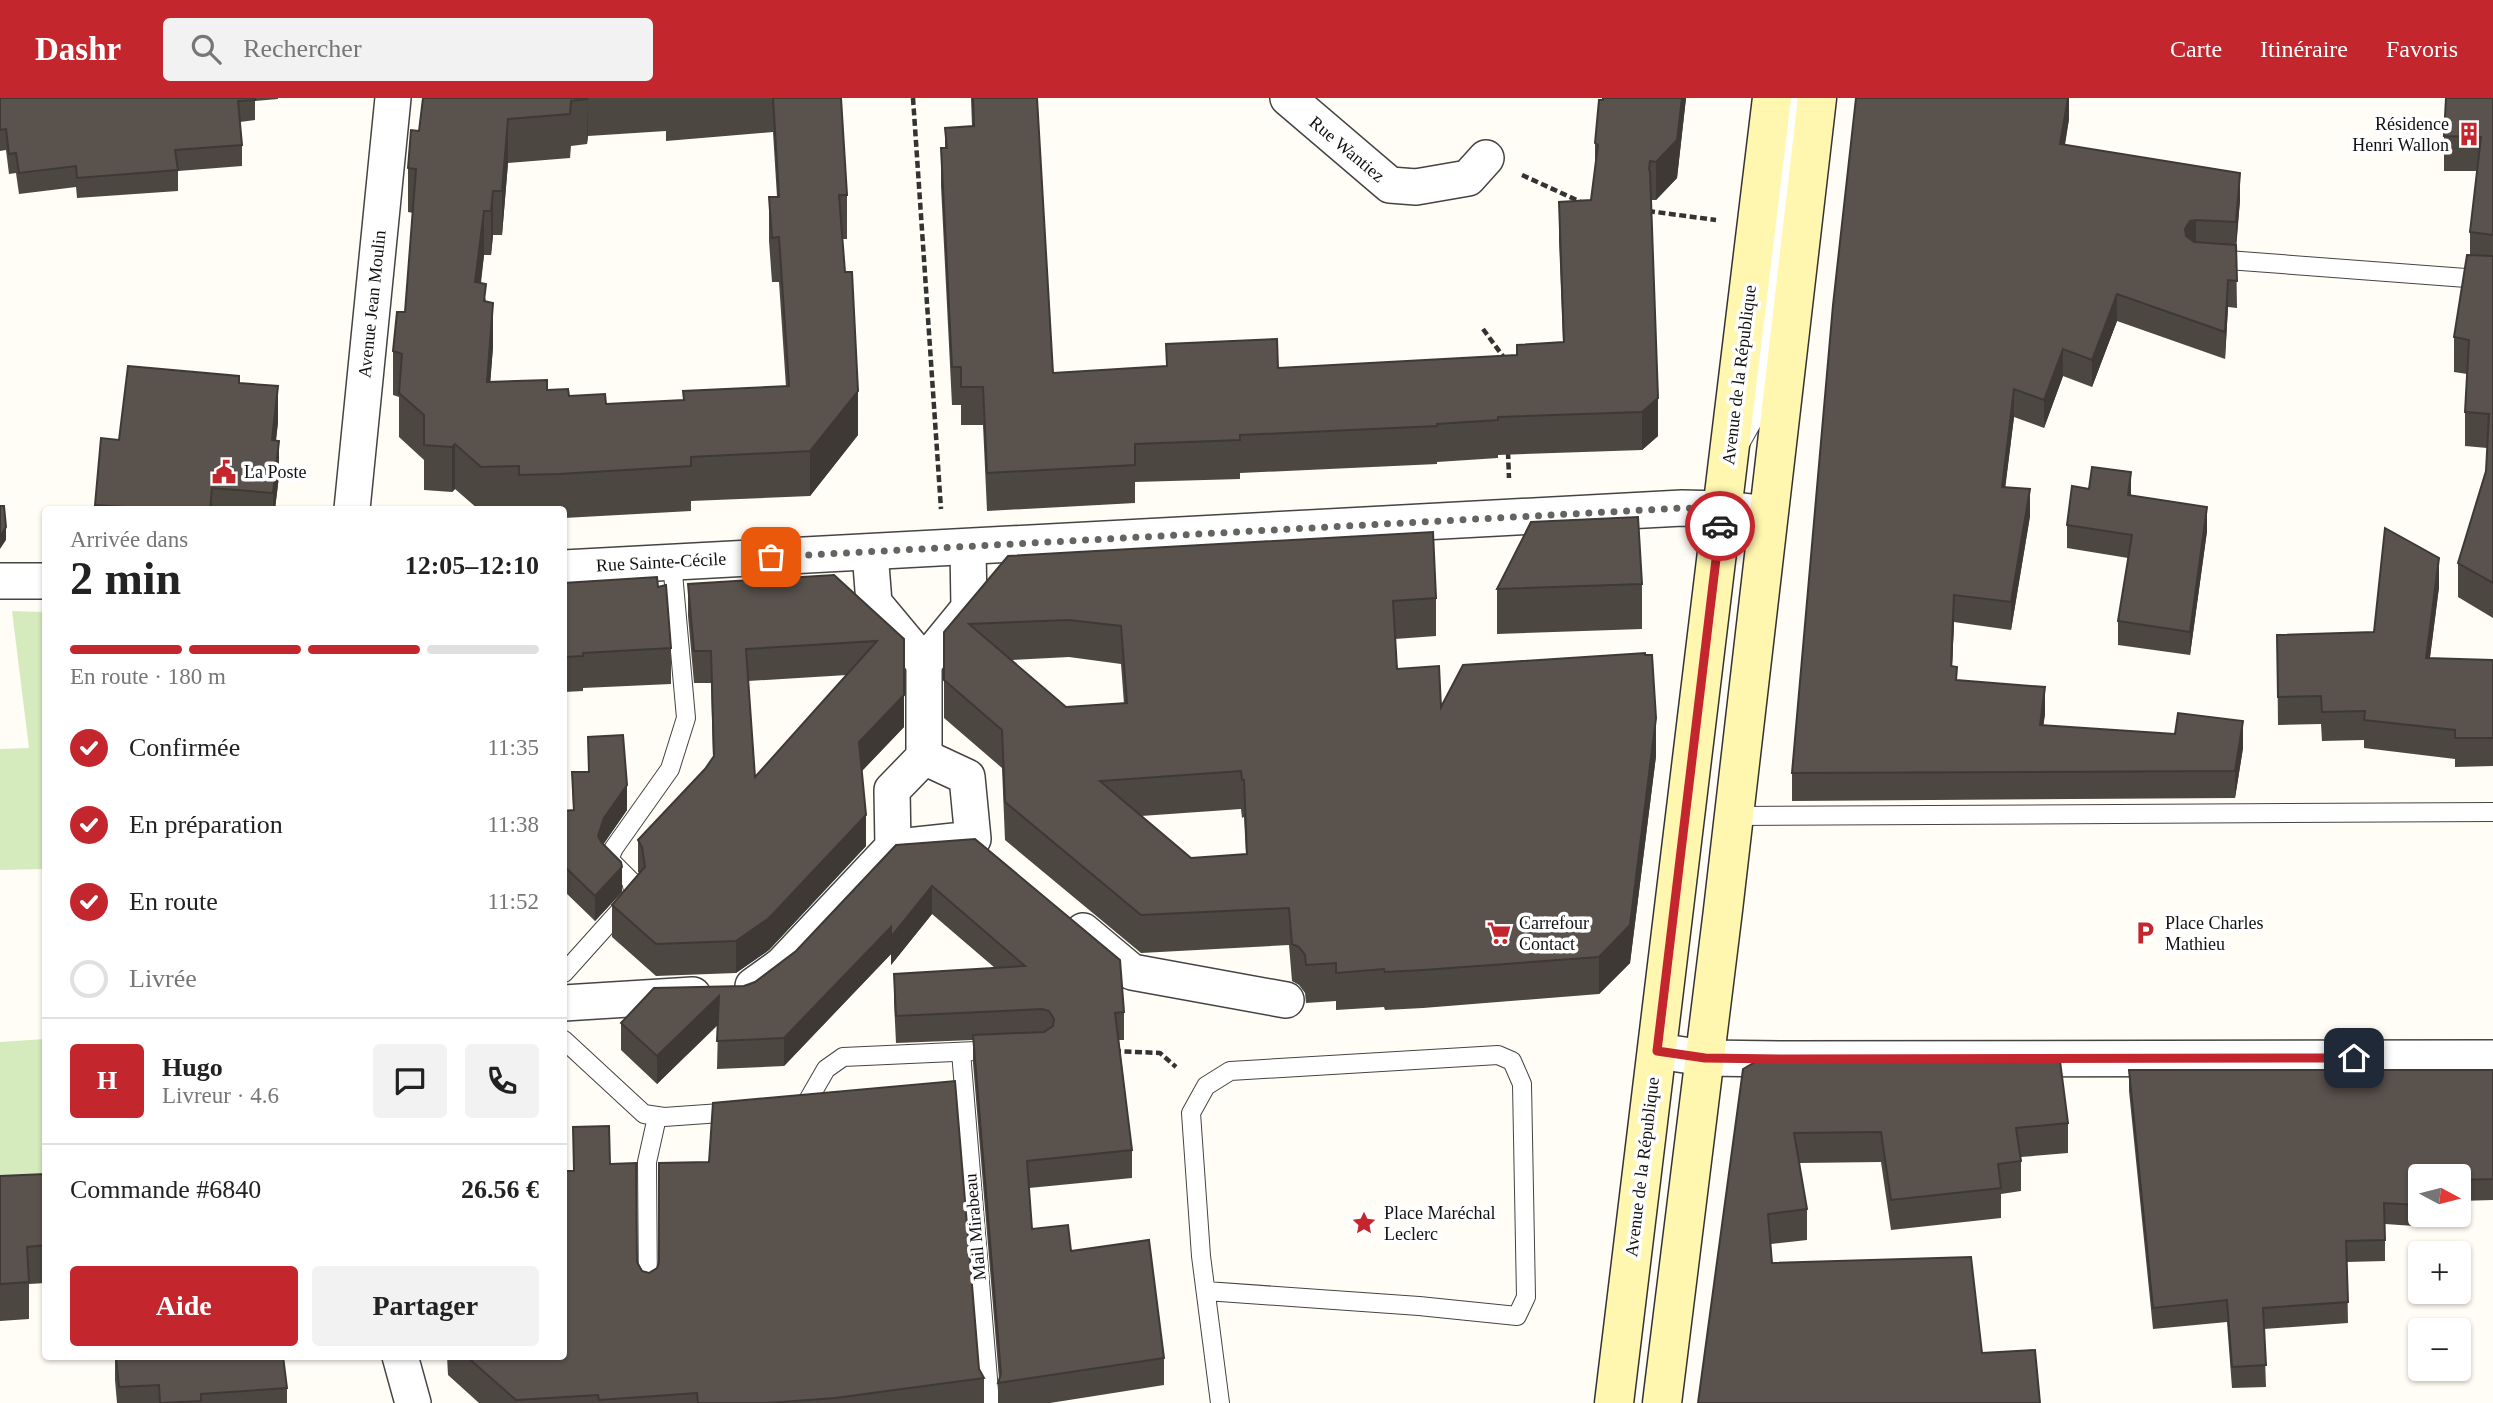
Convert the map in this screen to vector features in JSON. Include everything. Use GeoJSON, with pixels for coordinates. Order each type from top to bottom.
{"type":"FeatureCollection","features":[{"type":"Feature","properties":{"kind":"main road","name":"Avenue de la République"},"geometry":{"type":"LineString","coordinates":[[1614,1403],[1772,98]]}},
{"type":"Feature","properties":{"kind":"main road"},"geometry":{"type":"LineString","coordinates":[[1662,1403],[1734,816],[1817,98]]}},
{"type":"Feature","properties":{"kind":"street","name":"Avenue Jean Moulin"},"geometry":{"type":"LineString","coordinates":[[352,506],[393,98]]}},
{"type":"Feature","properties":{"kind":"street","name":"Rue Wantiez"},"geometry":{"type":"LineString","coordinates":[[1288,98],[1390,186],[1416,187],[1468,178],[1486,158]]}},
{"type":"Feature","properties":{"kind":"street","name":"Rue Sainte-Cécile"},"geometry":{"type":"LineString","coordinates":[[567,568],[1682,508],[1768,514]]}},
{"type":"Feature","properties":{"kind":"street"},"geometry":{"type":"LineString","coordinates":[[924,663],[969,608],[956,548]]}},
{"type":"Feature","properties":{"kind":"street"},"geometry":{"type":"LineString","coordinates":[[567,1003],[647,996],[743,993],[782,965],[893,847],[891,790],[925,757],[924,663],[874,603],[870,552]]}},
{"type":"Feature","properties":{"kind":"street"},"geometry":{"type":"LineString","coordinates":[[0,581],[42,582]]}},
{"type":"Feature","properties":{"kind":"street"},"geometry":{"type":"LineString","coordinates":[[893,847],[984,848],[967,777],[925,757]]}},
{"type":"Feature","properties":{"kind":"street"},"geometry":{"type":"LineString","coordinates":[[1058,910],[1132,972],[1286,1000]]}},
{"type":"Feature","properties":{"kind":"street"},"geometry":{"type":"LineString","coordinates":[[1657,1051],[1705,1058],[1783,1059],[2493,1058]]}},
{"type":"Feature","properties":{"kind":"street"},"geometry":{"type":"LineString","coordinates":[[401,1360],[413,1403]]}},
{"type":"Feature","properties":{"kind":"lane"},"geometry":{"type":"LineString","coordinates":[[1728,463],[1754,419],[1794,98]]}},
{"type":"Feature","properties":{"kind":"lane"},"geometry":{"type":"LineString","coordinates":[[2196,258],[2493,281]]}},
{"type":"Feature","properties":{"kind":"lane"},"geometry":{"type":"LineString","coordinates":[[567,970],[634,895],[631,881],[609,859],[670,769],[686,718],[672,562]]}},
{"type":"Feature","properties":{"kind":"lane"},"geometry":{"type":"LineString","coordinates":[[1734,816],[2493,812]]}},
{"type":"Feature","properties":{"kind":"lane"},"geometry":{"type":"LineString","coordinates":[[567,1043],[644,1114],[657,1116],[755,1111]]}},
{"type":"Feature","properties":{"kind":"lane"},"geometry":{"type":"LineString","coordinates":[[782,1109],[795,1108],[807,1102],[826,1069],[843,1057],[1016,1049]]}},
{"type":"Feature","properties":{"kind":"lane","name":"Mail Mirabeau"},"geometry":{"type":"LineString","coordinates":[[961,1052],[990,1403]]}},
{"type":"Feature","properties":{"kind":"lane"},"geometry":{"type":"LineString","coordinates":[[1206,1291],[1419,1306],[1517,1316],[1526,1297],[1525,1217],[1522,1084],[1512,1061],[1498,1055],[1230,1071],[1206,1086],[1191,1113],[1201,1256],[1220,1403]]}},
{"type":"Feature","properties":{"kind":"lane"},"geometry":{"type":"LineString","coordinates":[[648,1297],[647,1161],[657,1116]]}},
{"type":"Feature","properties":{"kind":"path"},"geometry":{"type":"LineString","coordinates":[[913,98],[956,548]]}},
{"type":"Feature","properties":{"kind":"path"},"geometry":{"type":"LineString","coordinates":[[1486,158],[1576,201],[1588,203]]}},
{"type":"Feature","properties":{"kind":"path"},"geometry":{"type":"LineString","coordinates":[[1640,210],[1757,226]]}},
{"type":"Feature","properties":{"kind":"path"},"geometry":{"type":"LineString","coordinates":[[1483,329],[1505,358],[1506,371]]}},
{"type":"Feature","properties":{"kind":"path"},"geometry":{"type":"LineString","coordinates":[[1508,451],[1511,518]]}},
{"type":"Feature","properties":{"kind":"path"},"geometry":{"type":"LineString","coordinates":[[1108,1051],[1160,1053],[1176,1067]]}},
{"type":"Feature","properties":{"kind":"green space"},"geometry":{"type":"Polygon","coordinates":[[[12,611],[42,612],[42,869],[0,870],[0,749],[29,748],[12,611]]]}},
{"type":"Feature","properties":{"kind":"green space"},"geometry":{"type":"Polygon","coordinates":[[[42,1039],[42,1180],[0,1183],[0,1042],[42,1039]]]}},
{"type":"Feature","properties":{"kind":"building"},"geometry":{"type":"Polygon","coordinates":[[[0,98],[255,100],[238,101],[242,145],[175,150],[178,170],[77,178],[76,166],[19,173],[16,153],[9,154],[6,129],[0,130],[0,98]]]}},
{"type":"Feature","properties":{"kind":"building"},"geometry":{"type":"Polygon","coordinates":[[[423,98],[588,98],[571,101],[570,114],[508,119],[502,191],[493,191],[491,211],[484,211],[475,282],[486,284],[484,301],[493,303],[487,382],[547,380],[547,390],[568,389],[569,396],[605,394],[606,404],[684,400],[683,391],[789,386],[779,237],[772,238],[769,197],[779,197],[773,98],[841,98],[847,195],[839,195],[845,272],[852,272],[858,391],[810,451],[691,457],[691,466],[519,475],[519,466],[481,467],[455,444],[452,447],[424,445],[424,415],[399,393],[402,354],[393,351],[397,312],[405,312],[416,169],[408,168],[411,130],[419,131],[423,98]]]}},
{"type":"Feature","properties":{"kind":"building"},"geometry":{"type":"Polygon","coordinates":[[[973,98],[1037,98],[1053,373],[1167,366],[1166,344],[1277,339],[1278,368],[1517,355],[1517,345],[1564,342],[1559,202],[1591,200],[1598,145],[1595,143],[1599,100],[1682,98],[1677,140],[1656,162],[1650,161],[1649,170],[1658,398],[1642,412],[1498,417],[1498,420],[1437,426],[1240,435],[1240,440],[1135,444],[1135,465],[987,473],[983,387],[961,387],[961,367],[952,367],[941,148],[947,148],[945,128],[974,126],[973,98]]]}},
{"type":"Feature","properties":{"kind":"building"},"geometry":{"type":"Polygon","coordinates":[[[1856,98],[2068,98],[2060,144],[2240,173],[2236,222],[2196,220],[2190,221],[2185,229],[2186,236],[2194,242],[2236,245],[2237,281],[2228,280],[2225,332],[2117,294],[2092,360],[2063,349],[2044,400],[2014,389],[2002,487],[2030,489],[2011,602],[1954,595],[1951,666],[1957,667],[1956,680],[2045,687],[2040,725],[2175,734],[2178,713],[2243,721],[2235,771],[1792,773],[1833,305],[1856,98]]]}},
{"type":"Feature","properties":{"kind":"building","name":"Résidence Henri Wallon"},"geometry":{"type":"Polygon","coordinates":[[[2446,98],[2493,98],[2493,235],[2470,232],[2481,137],[2444,136],[2446,98]]]}},
{"type":"Feature","properties":{"kind":"building"},"geometry":{"type":"Polygon","coordinates":[[[2467,255],[2493,256],[2493,583],[2458,563],[2486,471],[2489,414],[2465,412],[2469,340],[2454,337],[2467,255]]]}},
{"type":"Feature","properties":{"kind":"building"},"geometry":{"type":"Polygon","coordinates":[[[128,366],[239,376],[239,383],[278,386],[272,440],[279,441],[273,493],[212,488],[210,506],[95,505],[101,438],[119,440],[128,366]]]}},
{"type":"Feature","properties":{"kind":"building"},"geometry":{"type":"Polygon","coordinates":[[[2092,467],[2131,472],[2128,495],[2207,507],[2190,632],[2118,621],[2132,535],[2067,525],[2072,486],[2089,489],[2092,467]]]}},
{"type":"Feature","properties":{"kind":"building"},"geometry":{"type":"Polygon","coordinates":[[[0,506],[4,506],[6,527],[0,537],[0,506]]]}},
{"type":"Feature","properties":{"kind":"building"},"geometry":{"type":"Polygon","coordinates":[[[1638,517],[1642,584],[1497,589],[1531,522],[1638,517]]]}},
{"type":"Feature","properties":{"kind":"building"},"geometry":{"type":"Polygon","coordinates":[[[2385,528],[2439,558],[2426,658],[2493,660],[2493,738],[2455,738],[2455,730],[2364,720],[2365,711],[2322,712],[2321,696],[2278,697],[2277,635],[2374,632],[2385,528]]]}},
{"type":"Feature","properties":{"kind":"building"},"geometry":{"type":"Polygon","coordinates":[[[1433,532],[1436,598],[1393,601],[1397,669],[1439,666],[1441,707],[1463,665],[1645,653],[1652,655],[1656,718],[1630,925],[1599,957],[1423,970],[1385,972],[1384,969],[1336,973],[1336,963],[1306,965],[1305,955],[1299,947],[1292,944],[1289,908],[1141,915],[1005,802],[1002,730],[944,680],[944,632],[1008,556],[1433,532]],[[1069,620],[969,624],[1066,707],[1127,703],[1121,626],[1069,620]],[[1241,771],[1100,781],[1191,858],[1247,854],[1244,780],[1241,771]]]}},
{"type":"Feature","properties":{"kind":"building"},"geometry":{"type":"Polygon","coordinates":[[[834,575],[904,639],[904,695],[859,742],[866,815],[769,918],[736,941],[656,944],[612,905],[645,867],[642,847],[638,840],[714,756],[711,651],[694,651],[688,584],[834,575]],[[877,641],[746,649],[755,777],[877,641]]]}},
{"type":"Feature","properties":{"kind":"building"},"geometry":{"type":"Polygon","coordinates":[[[657,577],[658,587],[666,585],[671,648],[583,653],[583,656],[567,657],[567,583],[657,577]]]}},
{"type":"Feature","properties":{"kind":"building"},"geometry":{"type":"Polygon","coordinates":[[[623,735],[627,785],[604,818],[598,836],[621,862],[622,867],[595,896],[567,869],[567,811],[574,810],[572,772],[589,772],[588,737],[623,735]]]}},
{"type":"Feature","properties":{"kind":"building"},"geometry":{"type":"Polygon","coordinates":[[[975,839],[1120,960],[1124,1012],[1115,1013],[1132,1150],[1027,1161],[1032,1229],[1068,1225],[1071,1251],[1149,1240],[1164,1358],[998,1383],[1001,1374],[973,1035],[1044,1032],[1053,1026],[1054,1019],[1049,1011],[1042,1009],[896,1016],[894,974],[1025,966],[932,886],[891,937],[891,927],[784,1038],[717,1041],[719,996],[657,1056],[621,1023],[654,988],[744,986],[755,982],[796,951],[896,845],[975,839]]]}},
{"type":"Feature","properties":{"kind":"building"},"geometry":{"type":"Polygon","coordinates":[[[1757,1061],[2060,1061],[2068,1123],[2016,1128],[2021,1161],[1998,1164],[2001,1188],[1891,1200],[1881,1132],[1794,1133],[1807,1209],[1768,1214],[1772,1263],[1971,1257],[1982,1353],[2035,1350],[2040,1403],[1698,1403],[1743,1069],[1757,1061]]]}},
{"type":"Feature","properties":{"kind":"building"},"geometry":{"type":"Polygon","coordinates":[[[2129,1070],[2493,1070],[2493,1179],[2471,1180],[2471,1164],[2408,1164],[2408,1204],[2384,1203],[2385,1240],[2346,1241],[2348,1302],[2263,1308],[2266,1365],[2232,1367],[2227,1300],[2153,1308],[2129,1070]]]}},
{"type":"Feature","properties":{"kind":"building"},"geometry":{"type":"Polygon","coordinates":[[[955,1081],[979,1369],[984,1378],[835,1398],[768,1403],[698,1403],[697,1393],[599,1400],[598,1395],[516,1400],[471,1360],[567,1360],[567,1171],[574,1171],[573,1127],[609,1126],[610,1164],[636,1163],[637,1262],[642,1271],[649,1273],[657,1268],[659,1262],[659,1163],[709,1162],[713,1103],[955,1081]]]}},
{"type":"Feature","properties":{"kind":"building"},"geometry":{"type":"Polygon","coordinates":[[[42,1174],[42,1245],[27,1247],[29,1282],[0,1284],[0,1176],[42,1174]]]}},
{"type":"Feature","properties":{"kind":"building"},"geometry":{"type":"Polygon","coordinates":[[[116,1360],[284,1360],[287,1388],[201,1394],[201,1401],[160,1403],[159,1385],[119,1387],[116,1360]]]}},
{"type":"Feature","properties":{"kind":"way so far"},"geometry":{"type":"LineString","coordinates":[[771,557],[1682,508],[1723,509],[1720,526]]}},
{"type":"Feature","properties":{"kind":"place","name":"Résidence Henri Wallon"},"geometry":{"type":"Point","coordinates":[2469,134]}},
{"type":"Feature","properties":{"kind":"place","name":"La Poste"},"geometry":{"type":"Point","coordinates":[224,472]}},
{"type":"Feature","properties":{"kind":"place","name":"Carrefour Contact"},"geometry":{"type":"Point","coordinates":[1499,933]}},
{"type":"Feature","properties":{"kind":"place","name":"Place Charles Mathieu"},"geometry":{"type":"Point","coordinates":[2145,933]}},
{"type":"Feature","properties":{"kind":"place","name":"Place Maréchal Leclerc"},"geometry":{"type":"Point","coordinates":[1364,1223]}},
{"type":"Feature","properties":{"kind":"route"},"geometry":{"type":"LineString","coordinates":[[1720,526],[1657,1051],[1726,1059],[2354,1058]]}}]}
